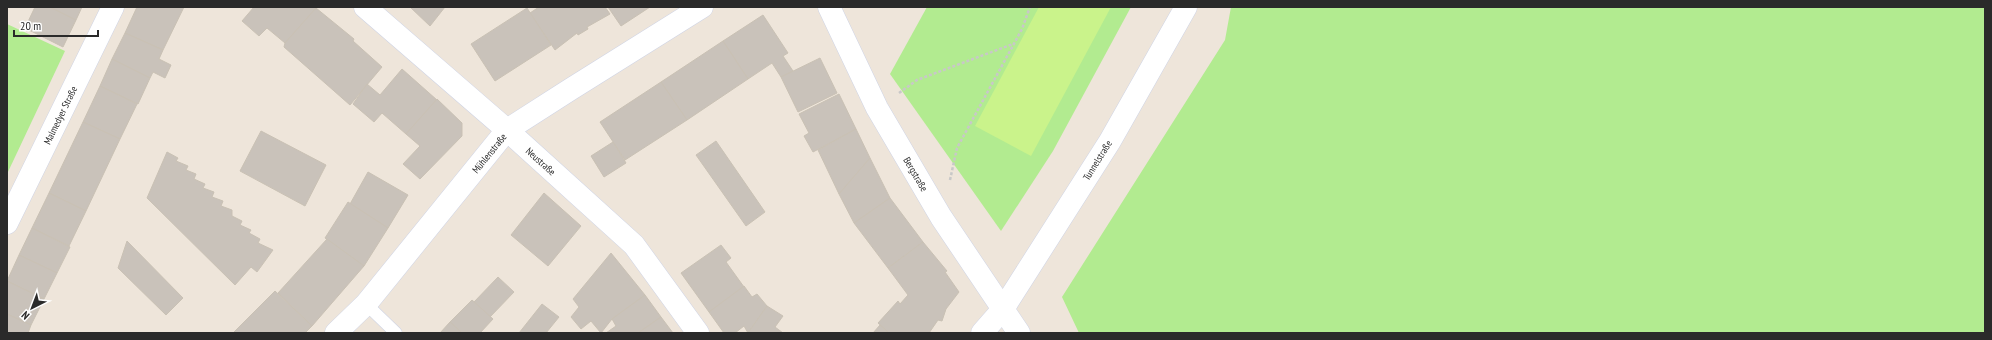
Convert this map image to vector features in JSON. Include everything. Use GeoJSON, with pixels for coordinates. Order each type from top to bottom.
{"type":"FeatureCollection","features":[{"type":"Feature","properties":{"kind":"street","name":"Malmedyer Straße"},"geometry":{"type":"LineString","coordinates":[[7,223],[112,7]]}},
{"type":"Feature","properties":{"kind":"street","name":"Neustraße"},"geometry":{"type":"LineString","coordinates":[[365,7],[507,130],[634,245],[698,333]]}},
{"type":"Feature","properties":{"kind":"street","name":"Mühlenstraße"},"geometry":{"type":"LineString","coordinates":[[336,333],[366,304],[507,130],[570,88],[702,7]]}},
{"type":"Feature","properties":{"kind":"street","name":"Bergstraße"},"geometry":{"type":"LineString","coordinates":[[829,7],[877,108],[941,217],[1019,333]]}},
{"type":"Feature","properties":{"kind":"street","name":"Tunnelstraße"},"geometry":{"type":"LineString","coordinates":[[982,333],[1003,309],[1110,141],[1186,7]]}},
{"type":"Feature","properties":{"kind":"lane"},"geometry":{"type":"LineString","coordinates":[[366,304],[396,333]]}},
{"type":"Feature","properties":{"kind":"path"},"geometry":{"type":"LineString","coordinates":[[941,217],[957,148],[1022,29],[1030,7]]}},
{"type":"Feature","properties":{"kind":"path"},"geometry":{"type":"LineString","coordinates":[[877,108],[917,80],[1014,44]]}},
{"type":"Feature","properties":{"kind":"green space"},"geometry":{"type":"Polygon","coordinates":[[[927,7],[1131,7],[1053,151],[1001,231],[890,74],[927,7]]]}},
{"type":"Feature","properties":{"kind":"green space"},"geometry":{"type":"Polygon","coordinates":[[[1039,7],[1111,7],[1031,156],[975,126],[1039,7]]]}},
{"type":"Feature","properties":{"kind":"green space"},"geometry":{"type":"Polygon","coordinates":[[[1231,7],[1985,7],[1985,333],[1079,333],[1062,297],[1225,40],[1231,7]]]}},
{"type":"Feature","properties":{"kind":"green space"},"geometry":{"type":"Polygon","coordinates":[[[7,24],[65,51],[7,174],[7,24]]]}},
{"type":"Feature","properties":{"kind":"building"},"geometry":{"type":"Polygon","coordinates":[[[35,7],[50,7],[76,20],[63,47],[25,28],[35,7]]]}},
{"type":"Feature","properties":{"kind":"building"},"geometry":{"type":"Polygon","coordinates":[[[50,7],[82,7],[76,20],[50,7]]]}},
{"type":"Feature","properties":{"kind":"building"},"geometry":{"type":"Polygon","coordinates":[[[137,7],[184,7],[163,50],[125,33],[137,7]]]}},
{"type":"Feature","properties":{"kind":"building"},"geometry":{"type":"Polygon","coordinates":[[[254,7],[316,8],[285,43],[267,28],[259,36],[242,21],[254,7]]]}},
{"type":"Feature","properties":{"kind":"building"},"geometry":{"type":"Polygon","coordinates":[[[410,7],[445,7],[430,26],[410,7]]]}},
{"type":"Feature","properties":{"kind":"building"},"geometry":{"type":"Polygon","coordinates":[[[539,7],[605,7],[610,14],[587,27],[588,29],[578,35],[577,33],[555,50],[530,13],[539,7]]]}},
{"type":"Feature","properties":{"kind":"building"},"geometry":{"type":"Polygon","coordinates":[[[608,7],[650,7],[621,26],[608,7]]]}},
{"type":"Feature","properties":{"kind":"building"},"geometry":{"type":"Polygon","coordinates":[[[316,8],[354,39],[353,41],[382,67],[350,105],[284,47],[285,43],[316,8]]]}},
{"type":"Feature","properties":{"kind":"building"},"geometry":{"type":"Polygon","coordinates":[[[527,8],[551,45],[495,81],[471,44],[527,8]]]}},
{"type":"Feature","properties":{"kind":"building"},"geometry":{"type":"Polygon","coordinates":[[[763,15],[788,53],[783,56],[793,71],[781,77],[772,63],[748,79],[723,41],[763,15]]]}},
{"type":"Feature","properties":{"kind":"building"},"geometry":{"type":"Polygon","coordinates":[[[125,33],[163,50],[159,59],[171,65],[165,78],[153,72],[150,78],[112,59],[125,33]]]}},
{"type":"Feature","properties":{"kind":"building"},"geometry":{"type":"Polygon","coordinates":[[[723,41],[748,79],[687,120],[661,82],[723,41]]]}},
{"type":"Feature","properties":{"kind":"building"},"geometry":{"type":"Polygon","coordinates":[[[820,58],[837,93],[798,112],[781,77],[820,58]]]}},
{"type":"Feature","properties":{"kind":"building"},"geometry":{"type":"Polygon","coordinates":[[[112,59],[150,78],[138,104],[100,86],[112,59]]]}},
{"type":"Feature","properties":{"kind":"building"},"geometry":{"type":"Polygon","coordinates":[[[402,69],[437,100],[406,134],[382,113],[374,122],[353,104],[367,84],[380,95],[402,69]]]}},
{"type":"Feature","properties":{"kind":"building"},"geometry":{"type":"Polygon","coordinates":[[[661,82],[687,120],[625,160],[600,122],[661,82]]]}},
{"type":"Feature","properties":{"kind":"building"},"geometry":{"type":"Polygon","coordinates":[[[100,86],[137,104],[120,139],[83,122],[100,86]]]}},
{"type":"Feature","properties":{"kind":"building"},"geometry":{"type":"Polygon","coordinates":[[[839,94],[856,129],[813,152],[804,136],[809,133],[799,114],[839,94]]]}},
{"type":"Feature","properties":{"kind":"building"},"geometry":{"type":"Polygon","coordinates":[[[437,99],[462,123],[462,136],[420,179],[403,164],[420,146],[406,134],[437,99]]]}},
{"type":"Feature","properties":{"kind":"building"},"geometry":{"type":"Polygon","coordinates":[[[83,122],[120,139],[86,211],[49,193],[83,122]]]}},
{"type":"Feature","properties":{"kind":"building"},"geometry":{"type":"Polygon","coordinates":[[[856,129],[870,158],[839,194],[818,150],[856,129]]]}},
{"type":"Feature","properties":{"kind":"building"},"geometry":{"type":"Polygon","coordinates":[[[261,131],[326,165],[305,206],[240,171],[261,131]]]}},
{"type":"Feature","properties":{"kind":"building"},"geometry":{"type":"Polygon","coordinates":[[[716,141],[765,212],[746,226],[696,155],[716,141]]]}},
{"type":"Feature","properties":{"kind":"building"},"geometry":{"type":"Polygon","coordinates":[[[613,142],[626,163],[604,177],[591,156],[613,142]]]}},
{"type":"Feature","properties":{"kind":"building"},"geometry":{"type":"Polygon","coordinates":[[[167,152],[178,158],[176,161],[188,166],[186,170],[196,174],[194,179],[205,184],[203,188],[214,192],[212,197],[223,201],[221,206],[232,210],[232,216],[242,221],[240,225],[251,230],[249,233],[260,239],[258,243],[273,250],[257,272],[251,267],[235,285],[147,198],[167,152]]]}},
{"type":"Feature","properties":{"kind":"building"},"geometry":{"type":"Polygon","coordinates":[[[870,158],[890,198],[854,223],[839,194],[870,158]]]}},
{"type":"Feature","properties":{"kind":"building"},"geometry":{"type":"Polygon","coordinates":[[[368,172],[408,195],[388,228],[350,204],[368,172]]]}},
{"type":"Feature","properties":{"kind":"building"},"geometry":{"type":"Polygon","coordinates":[[[49,193],[86,211],[69,246],[32,228],[49,193]]]}},
{"type":"Feature","properties":{"kind":"building"},"geometry":{"type":"Polygon","coordinates":[[[544,193],[581,226],[548,266],[511,235],[544,193]]]}},
{"type":"Feature","properties":{"kind":"building"},"geometry":{"type":"Polygon","coordinates":[[[890,198],[923,242],[888,268],[854,223],[890,198]]]}},
{"type":"Feature","properties":{"kind":"building"},"geometry":{"type":"Polygon","coordinates":[[[348,202],[388,228],[364,266],[325,238],[348,202]]]}},
{"type":"Feature","properties":{"kind":"building"},"geometry":{"type":"Polygon","coordinates":[[[32,228],[70,247],[57,273],[19,255],[32,228]]]}},
{"type":"Feature","properties":{"kind":"building"},"geometry":{"type":"Polygon","coordinates":[[[327,239],[364,266],[312,326],[278,293],[327,239]]]}},
{"type":"Feature","properties":{"kind":"building"},"geometry":{"type":"Polygon","coordinates":[[[127,241],[183,298],[166,315],[118,268],[127,241]]]}},
{"type":"Feature","properties":{"kind":"building"},"geometry":{"type":"Polygon","coordinates":[[[923,242],[947,271],[945,272],[959,292],[946,309],[942,321],[938,320],[929,333],[889,333],[878,323],[898,301],[900,304],[908,295],[888,268],[923,242]]]}},
{"type":"Feature","properties":{"kind":"building"},"geometry":{"type":"Polygon","coordinates":[[[721,245],[731,258],[726,262],[744,287],[709,312],[681,273],[721,245]]]}},
{"type":"Feature","properties":{"kind":"building"},"geometry":{"type":"Polygon","coordinates":[[[611,253],[645,295],[612,319],[601,333],[591,321],[581,329],[571,317],[579,307],[573,299],[611,253]]]}},
{"type":"Feature","properties":{"kind":"building"},"geometry":{"type":"Polygon","coordinates":[[[19,255],[57,273],[44,299],[7,281],[19,255]]]}},
{"type":"Feature","properties":{"kind":"building"},"geometry":{"type":"Polygon","coordinates":[[[498,277],[514,292],[490,317],[474,302],[498,277]]]}},
{"type":"Feature","properties":{"kind":"building"},"geometry":{"type":"Polygon","coordinates":[[[7,281],[44,299],[31,325],[7,314],[7,281]]]}},
{"type":"Feature","properties":{"kind":"building"},"geometry":{"type":"Polygon","coordinates":[[[744,286],[752,297],[757,294],[767,306],[748,333],[744,326],[735,333],[724,333],[709,312],[744,286]]]}},
{"type":"Feature","properties":{"kind":"building"},"geometry":{"type":"Polygon","coordinates":[[[275,291],[312,326],[305,333],[233,333],[275,291]]]}},
{"type":"Feature","properties":{"kind":"building"},"geometry":{"type":"Polygon","coordinates":[[[645,295],[661,317],[638,333],[606,333],[616,326],[612,319],[645,295]]]}},
{"type":"Feature","properties":{"kind":"building"},"geometry":{"type":"Polygon","coordinates":[[[472,300],[493,319],[480,333],[462,333],[450,322],[472,300]]]}},
{"type":"Feature","properties":{"kind":"building"},"geometry":{"type":"Polygon","coordinates":[[[542,304],[559,317],[546,333],[519,333],[542,304]]]}},
{"type":"Feature","properties":{"kind":"building"},"geometry":{"type":"Polygon","coordinates":[[[767,306],[783,316],[775,327],[783,333],[748,333],[767,306]]]}},
{"type":"Feature","properties":{"kind":"building"},"geometry":{"type":"Polygon","coordinates":[[[7,314],[31,325],[28,333],[7,333],[7,314]]]}},
{"type":"Feature","properties":{"kind":"building"},"geometry":{"type":"Polygon","coordinates":[[[661,317],[673,333],[638,333],[661,317]]]}},
{"type":"Feature","properties":{"kind":"building"},"geometry":{"type":"Polygon","coordinates":[[[450,322],[462,333],[440,333],[450,322]]]}},
{"type":"Feature","properties":{"kind":"building"},"geometry":{"type":"Polygon","coordinates":[[[880,325],[889,333],[873,333],[880,325]]]}}]}
